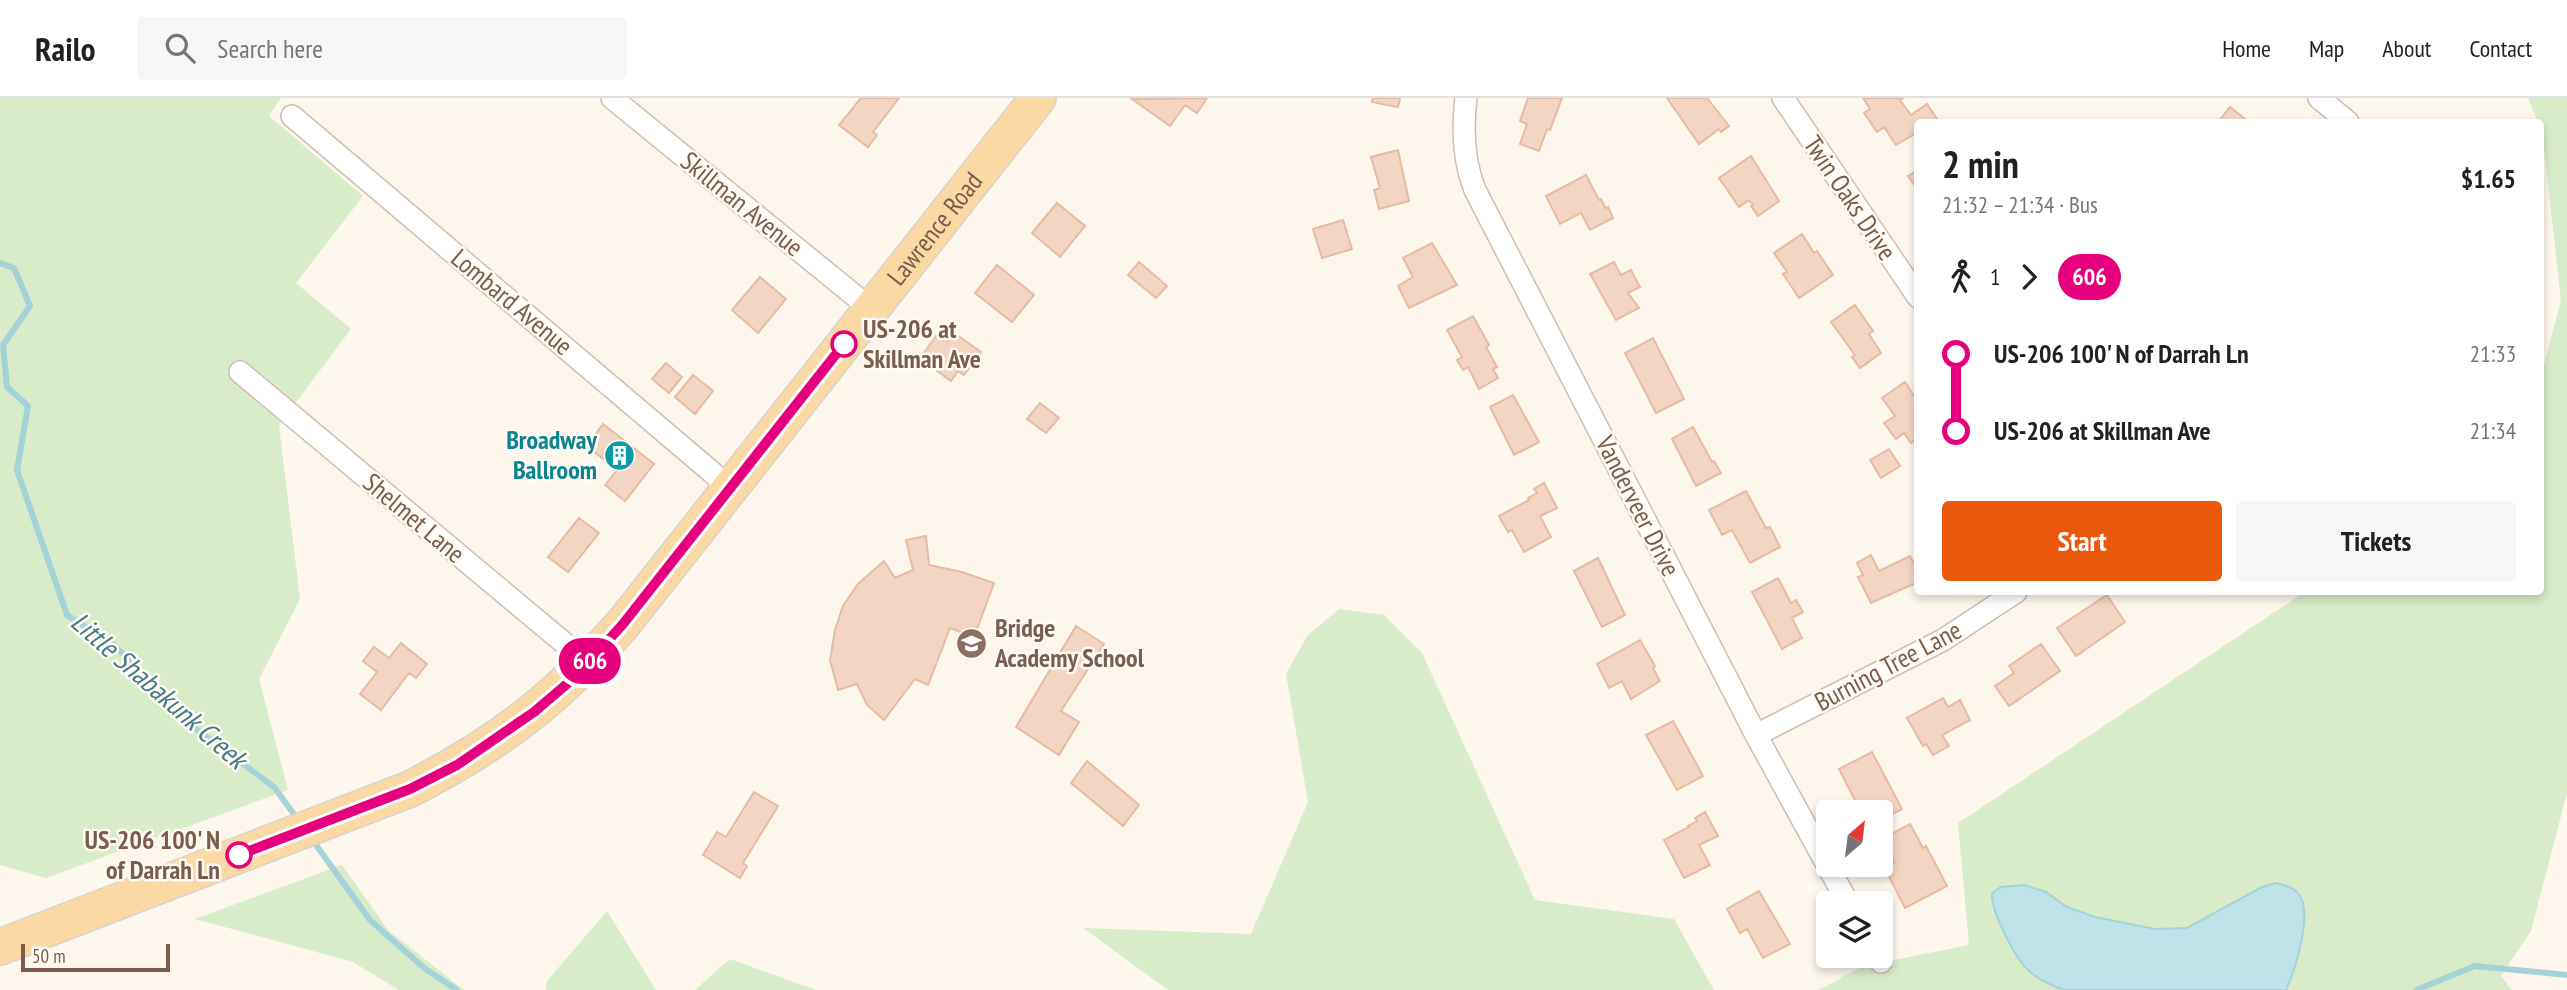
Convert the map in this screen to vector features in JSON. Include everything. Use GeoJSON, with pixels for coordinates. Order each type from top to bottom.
{"type":"FeatureCollection","features":[{"type":"Feature","properties":{"kind":"main road","name":"Lawrence Road"},"geometry":{"type":"LineString","coordinates":[[0,947],[410,789],[457,765],[534,712],[588,663],[623,624],[1038,98]]}},
{"type":"Feature","properties":{"kind":"street","name":"Skillman Avenue"},"geometry":{"type":"LineString","coordinates":[[612,98],[871,309]]}},
{"type":"Feature","properties":{"kind":"street","name":"Vanderveer Drive"},"geometry":{"type":"LineString","coordinates":[[1466,98],[1464,154],[1475,190],[1756,735],[1841,891]]}},
{"type":"Feature","properties":{"kind":"street","name":"Twin Oaks Drive"},"geometry":{"type":"LineString","coordinates":[[1783,98],[1914,291]]}},
{"type":"Feature","properties":{"kind":"street"},"geometry":{"type":"LineString","coordinates":[[2319,98],[2344,119]]}},
{"type":"Feature","properties":{"kind":"street","name":"Lombard Avenue"},"geometry":{"type":"LineString","coordinates":[[292,116],[715,474],[730,490]]}},
{"type":"Feature","properties":{"kind":"street","name":"Shelmet Lane"},"geometry":{"type":"LineString","coordinates":[[240,372],[588,663]]}},
{"type":"Feature","properties":{"kind":"street","name":"Burning Tree Lane"},"geometry":{"type":"LineString","coordinates":[[1756,735],[1943,640],[2011,595]]}},
{"type":"Feature","properties":{"kind":"green space"},"geometry":{"type":"Polygon","coordinates":[[[0,98],[281,98],[269,116],[363,196],[296,283],[351,329],[279,425],[300,599],[259,679],[288,790],[46,878],[0,865],[0,98]]]}},
{"type":"Feature","properties":{"kind":"green space"},"geometry":{"type":"Polygon","coordinates":[[[2528,98],[2567,98],[2567,793],[2531,931],[2501,976],[2512,990],[1819,990],[1859,968],[1893,968],[1893,960],[1969,945],[1958,823],[2300,595],[2544,595],[2544,365],[2561,300],[2544,149],[2544,119],[2537,119],[2528,98]]]}},
{"type":"Feature","properties":{"kind":"green space"},"geometry":{"type":"Polygon","coordinates":[[[1339,609],[1384,615],[1422,653],[1535,900],[1674,919],[1714,990],[1168,990],[1083,928],[1251,934],[1308,802],[1286,674],[1307,636],[1339,609]]]}},
{"type":"Feature","properties":{"kind":"green space"},"geometry":{"type":"Polygon","coordinates":[[[342,865],[389,931],[464,990],[399,990],[353,962],[195,919],[342,865]]]}},
{"type":"Feature","properties":{"kind":"green space"},"geometry":{"type":"Polygon","coordinates":[[[607,911],[656,990],[546,990],[547,981],[607,911]]]}},
{"type":"Feature","properties":{"kind":"green space"},"geometry":{"type":"Polygon","coordinates":[[[730,959],[816,990],[695,990],[730,959]]]}},
{"type":"Feature","properties":{"kind":"water"},"geometry":{"type":"Polygon","coordinates":[[[2276,883],[2297,892],[2304,912],[2302,940],[2286,990],[2064,990],[2037,977],[2020,960],[2000,924],[1992,893],[2001,887],[2024,885],[2046,892],[2067,907],[2095,917],[2155,929],[2187,928],[2262,887],[2276,883]]]}},
{"type":"Feature","properties":{"kind":"building"},"geometry":{"type":"Polygon","coordinates":[[[861,98],[899,98],[873,132],[877,135],[868,147],[839,125],[861,98]]]}},
{"type":"Feature","properties":{"kind":"building"},"geometry":{"type":"Polygon","coordinates":[[[1207,98],[1197,113],[1185,105],[1170,126],[1132,99],[1207,98]]]}},
{"type":"Feature","properties":{"kind":"building"},"geometry":{"type":"Polygon","coordinates":[[[1373,98],[1400,98],[1398,107],[1372,102],[1373,98]]]}},
{"type":"Feature","properties":{"kind":"building"},"geometry":{"type":"Polygon","coordinates":[[[1528,98],[1562,98],[1539,151],[1520,144],[1527,124],[1520,121],[1528,98]]]}},
{"type":"Feature","properties":{"kind":"building"},"geometry":{"type":"Polygon","coordinates":[[[1667,98],[1707,98],[1729,126],[1721,132],[1719,129],[1699,144],[1667,98]]]}},
{"type":"Feature","properties":{"kind":"building"},"geometry":{"type":"Polygon","coordinates":[[[1863,98],[1903,98],[1900,100],[1911,115],[1927,104],[1937,119],[1914,119],[1914,134],[1896,145],[1884,127],[1877,132],[1864,113],[1870,109],[1863,98]]]}},
{"type":"Feature","properties":{"kind":"building"},"geometry":{"type":"Polygon","coordinates":[[[2230,107],[2245,119],[2220,119],[2230,107]]]}},
{"type":"Feature","properties":{"kind":"building"},"geometry":{"type":"Polygon","coordinates":[[[1398,150],[1409,201],[1379,209],[1374,190],[1380,188],[1371,157],[1398,150]]]}},
{"type":"Feature","properties":{"kind":"building"},"geometry":{"type":"Polygon","coordinates":[[[1751,156],[1779,201],[1758,216],[1749,200],[1739,207],[1719,178],[1751,156]]]}},
{"type":"Feature","properties":{"kind":"building"},"geometry":{"type":"Polygon","coordinates":[[[1914,172],[1914,184],[1908,176],[1914,172]]]}},
{"type":"Feature","properties":{"kind":"building"},"geometry":{"type":"Polygon","coordinates":[[[1586,175],[1599,200],[1601,199],[1606,209],[1608,207],[1613,218],[1590,230],[1581,213],[1560,224],[1546,196],[1586,175]]]}},
{"type":"Feature","properties":{"kind":"building"},"geometry":{"type":"Polygon","coordinates":[[[1057,203],[1085,226],[1060,257],[1032,233],[1057,203]]]}},
{"type":"Feature","properties":{"kind":"building"},"geometry":{"type":"Polygon","coordinates":[[[1343,220],[1352,249],[1322,258],[1313,229],[1343,220]]]}},
{"type":"Feature","properties":{"kind":"building"},"geometry":{"type":"Polygon","coordinates":[[[1802,234],[1833,275],[1799,298],[1783,274],[1787,272],[1774,253],[1802,234]]]}},
{"type":"Feature","properties":{"kind":"building"},"geometry":{"type":"Polygon","coordinates":[[[1432,243],[1457,285],[1409,308],[1398,286],[1413,277],[1403,258],[1432,243]]]}},
{"type":"Feature","properties":{"kind":"building"},"geometry":{"type":"Polygon","coordinates":[[[1139,262],[1167,286],[1156,298],[1128,275],[1139,262]]]}},
{"type":"Feature","properties":{"kind":"building"},"geometry":{"type":"Polygon","coordinates":[[[1614,262],[1621,275],[1631,270],[1640,287],[1628,293],[1639,308],[1616,320],[1590,274],[1614,262]]]}},
{"type":"Feature","properties":{"kind":"building"},"geometry":{"type":"Polygon","coordinates":[[[997,265],[1034,295],[1012,322],[975,293],[997,265]]]}},
{"type":"Feature","properties":{"kind":"building"},"geometry":{"type":"Polygon","coordinates":[[[760,277],[786,299],[758,333],[732,310],[760,277]]]}},
{"type":"Feature","properties":{"kind":"building"},"geometry":{"type":"Polygon","coordinates":[[[1855,305],[1873,331],[1869,334],[1881,353],[1860,368],[1852,357],[1855,355],[1831,322],[1855,305]]]}},
{"type":"Feature","properties":{"kind":"building"},"geometry":{"type":"Polygon","coordinates":[[[1473,316],[1489,345],[1486,347],[1497,367],[1493,369],[1498,378],[1479,389],[1468,367],[1463,370],[1457,360],[1462,357],[1447,330],[1473,316]]]}},
{"type":"Feature","properties":{"kind":"building"},"geometry":{"type":"Polygon","coordinates":[[[954,333],[981,352],[964,375],[958,371],[951,381],[920,358],[937,335],[947,342],[954,333]]]}},
{"type":"Feature","properties":{"kind":"building"},"geometry":{"type":"Polygon","coordinates":[[[1653,338],[1684,399],[1656,413],[1625,353],[1653,338]]]}},
{"type":"Feature","properties":{"kind":"building"},"geometry":{"type":"Polygon","coordinates":[[[666,363],[682,377],[669,393],[652,379],[666,363]]]}},
{"type":"Feature","properties":{"kind":"building"},"geometry":{"type":"Polygon","coordinates":[[[693,375],[713,391],[695,414],[675,397],[693,375]]]}},
{"type":"Feature","properties":{"kind":"building"},"geometry":{"type":"Polygon","coordinates":[[[1905,382],[1914,396],[1914,441],[1911,443],[1904,433],[1896,439],[1884,423],[1895,416],[1882,398],[1905,382]]]}},
{"type":"Feature","properties":{"kind":"building"},"geometry":{"type":"Polygon","coordinates":[[[1513,395],[1539,442],[1514,455],[1490,407],[1513,395]]]}},
{"type":"Feature","properties":{"kind":"building"},"geometry":{"type":"Polygon","coordinates":[[[1040,403],[1059,418],[1046,433],[1027,419],[1040,403]]]}},
{"type":"Feature","properties":{"kind":"building","name":"Broadway Ballroom"},"geometry":{"type":"Polygon","coordinates":[[[603,424],[654,464],[625,501],[605,485],[617,470],[587,446],[603,424]]]}},
{"type":"Feature","properties":{"kind":"building"},"geometry":{"type":"Polygon","coordinates":[[[1693,427],[1721,473],[1696,486],[1672,439],[1693,427]]]}},
{"type":"Feature","properties":{"kind":"building"},"geometry":{"type":"Polygon","coordinates":[[[1889,449],[1900,466],[1881,478],[1870,460],[1889,449]]]}},
{"type":"Feature","properties":{"kind":"building"},"geometry":{"type":"Polygon","coordinates":[[[1544,483],[1557,508],[1540,516],[1551,537],[1524,552],[1512,530],[1508,532],[1499,516],[1529,500],[1528,498],[1537,493],[1534,489],[1544,483]]]}},
{"type":"Feature","properties":{"kind":"building"},"geometry":{"type":"Polygon","coordinates":[[[1746,491],[1766,528],[1770,527],[1780,547],[1750,563],[1732,530],[1722,535],[1709,510],[1746,491]]]}},
{"type":"Feature","properties":{"kind":"building"},"geometry":{"type":"Polygon","coordinates":[[[579,518],[599,533],[568,572],[548,557],[579,518]]]}},
{"type":"Feature","properties":{"kind":"building"},"geometry":{"type":"Polygon","coordinates":[[[926,536],[929,565],[994,583],[974,637],[950,628],[928,685],[915,679],[884,720],[867,705],[857,684],[838,690],[830,660],[835,630],[843,606],[858,584],[884,561],[895,578],[913,570],[906,540],[926,536]]]}},
{"type":"Feature","properties":{"kind":"building"},"geometry":{"type":"Polygon","coordinates":[[[1871,555],[1879,571],[1910,556],[1914,564],[1914,584],[1871,603],[1858,577],[1863,575],[1857,563],[1871,555]]]}},
{"type":"Feature","properties":{"kind":"building"},"geometry":{"type":"Polygon","coordinates":[[[1598,558],[1625,615],[1602,627],[1574,571],[1598,558]]]}},
{"type":"Feature","properties":{"kind":"building"},"geometry":{"type":"Polygon","coordinates":[[[1778,578],[1791,603],[1796,600],[1803,612],[1792,618],[1802,638],[1782,649],[1752,592],[1778,578]]]}},
{"type":"Feature","properties":{"kind":"building"},"geometry":{"type":"Polygon","coordinates":[[[2107,595],[2125,622],[2076,656],[2057,628],[2107,595]]]}},
{"type":"Feature","properties":{"kind":"building"},"geometry":{"type":"Polygon","coordinates":[[[1076,626],[1104,644],[1061,711],[1079,722],[1059,755],[1016,727],[1076,626]]]}},
{"type":"Feature","properties":{"kind":"building"},"geometry":{"type":"Polygon","coordinates":[[[1640,640],[1660,681],[1631,699],[1622,681],[1609,688],[1597,664],[1640,640]]]}},
{"type":"Feature","properties":{"kind":"building"},"geometry":{"type":"Polygon","coordinates":[[[401,643],[427,664],[416,678],[409,673],[381,710],[360,694],[377,672],[363,661],[374,647],[389,658],[401,643]]]}},
{"type":"Feature","properties":{"kind":"building"},"geometry":{"type":"Polygon","coordinates":[[[2041,644],[2060,671],[2009,706],[1995,686],[2014,673],[2009,666],[2041,644]]]}},
{"type":"Feature","properties":{"kind":"building"},"geometry":{"type":"Polygon","coordinates":[[[1943,698],[1948,707],[1960,700],[1970,720],[1942,735],[1949,746],[1933,755],[1926,744],[1923,746],[1907,718],[1943,698]]]}},
{"type":"Feature","properties":{"kind":"building"},"geometry":{"type":"Polygon","coordinates":[[[1673,721],[1703,776],[1677,790],[1646,735],[1673,721]]]}},
{"type":"Feature","properties":{"kind":"building"},"geometry":{"type":"Polygon","coordinates":[[[1872,752],[1902,809],[1894,813],[1894,800],[1855,800],[1839,769],[1872,752]]]}},
{"type":"Feature","properties":{"kind":"building"},"geometry":{"type":"Polygon","coordinates":[[[1087,761],[1139,805],[1123,826],[1071,783],[1087,761]]]}},
{"type":"Feature","properties":{"kind":"building"},"geometry":{"type":"Polygon","coordinates":[[[754,792],[778,806],[743,863],[747,866],[740,878],[703,855],[717,832],[726,837],[754,792]]]}},
{"type":"Feature","properties":{"kind":"building"},"geometry":{"type":"Polygon","coordinates":[[[1705,812],[1718,836],[1699,845],[1710,865],[1684,878],[1664,840],[1689,827],[1697,821],[1695,818],[1705,812]]]}},
{"type":"Feature","properties":{"kind":"building"},"geometry":{"type":"Polygon","coordinates":[[[1910,824],[1923,848],[1926,846],[1947,886],[1905,908],[1889,877],[1894,877],[1894,833],[1910,824]]]}},
{"type":"Feature","properties":{"kind":"building"},"geometry":{"type":"Polygon","coordinates":[[[1759,891],[1790,944],[1763,958],[1747,929],[1740,933],[1727,909],[1759,891]]]}},
{"type":"Feature","properties":{"kind":"waterway","name":"Little Shabakunk Creek"},"geometry":{"type":"LineString","coordinates":[[0,263],[14,268],[30,306],[3,345],[7,387],[28,406],[17,470],[67,615],[114,645],[196,729],[274,787],[299,821]]}},
{"type":"Feature","properties":{"kind":"waterway","name":"Little Shabakunk Creek"},"geometry":{"type":"LineString","coordinates":[[311,838],[370,920],[424,968],[457,990]]}},
{"type":"Feature","properties":{"kind":"waterway","name":"Little Shabakunk Creek"},"geometry":{"type":"LineString","coordinates":[[2416,990],[2475,966],[2567,975]]}},
{"type":"Feature","properties":{"kind":"bus line","name":"606"},"geometry":{"type":"LineString","coordinates":[[239,855],[410,789],[457,765],[534,712],[574,678],[623,624],[844,344]]}},
{"type":"Feature","properties":{"kind":"place","name":"US-206 at Skillman Ave"},"geometry":{"type":"Point","coordinates":[844,344]}},
{"type":"Feature","properties":{"kind":"place","name":"Broadway Ballroom"},"geometry":{"type":"Point","coordinates":[620,455]}},
{"type":"Feature","properties":{"kind":"place","name":"Bridge Academy School"},"geometry":{"type":"Point","coordinates":[972,643]}},
{"type":"Feature","properties":{"kind":"place","name":"US-206 100' N of Darrah Ln"},"geometry":{"type":"Point","coordinates":[239,855]}}]}
